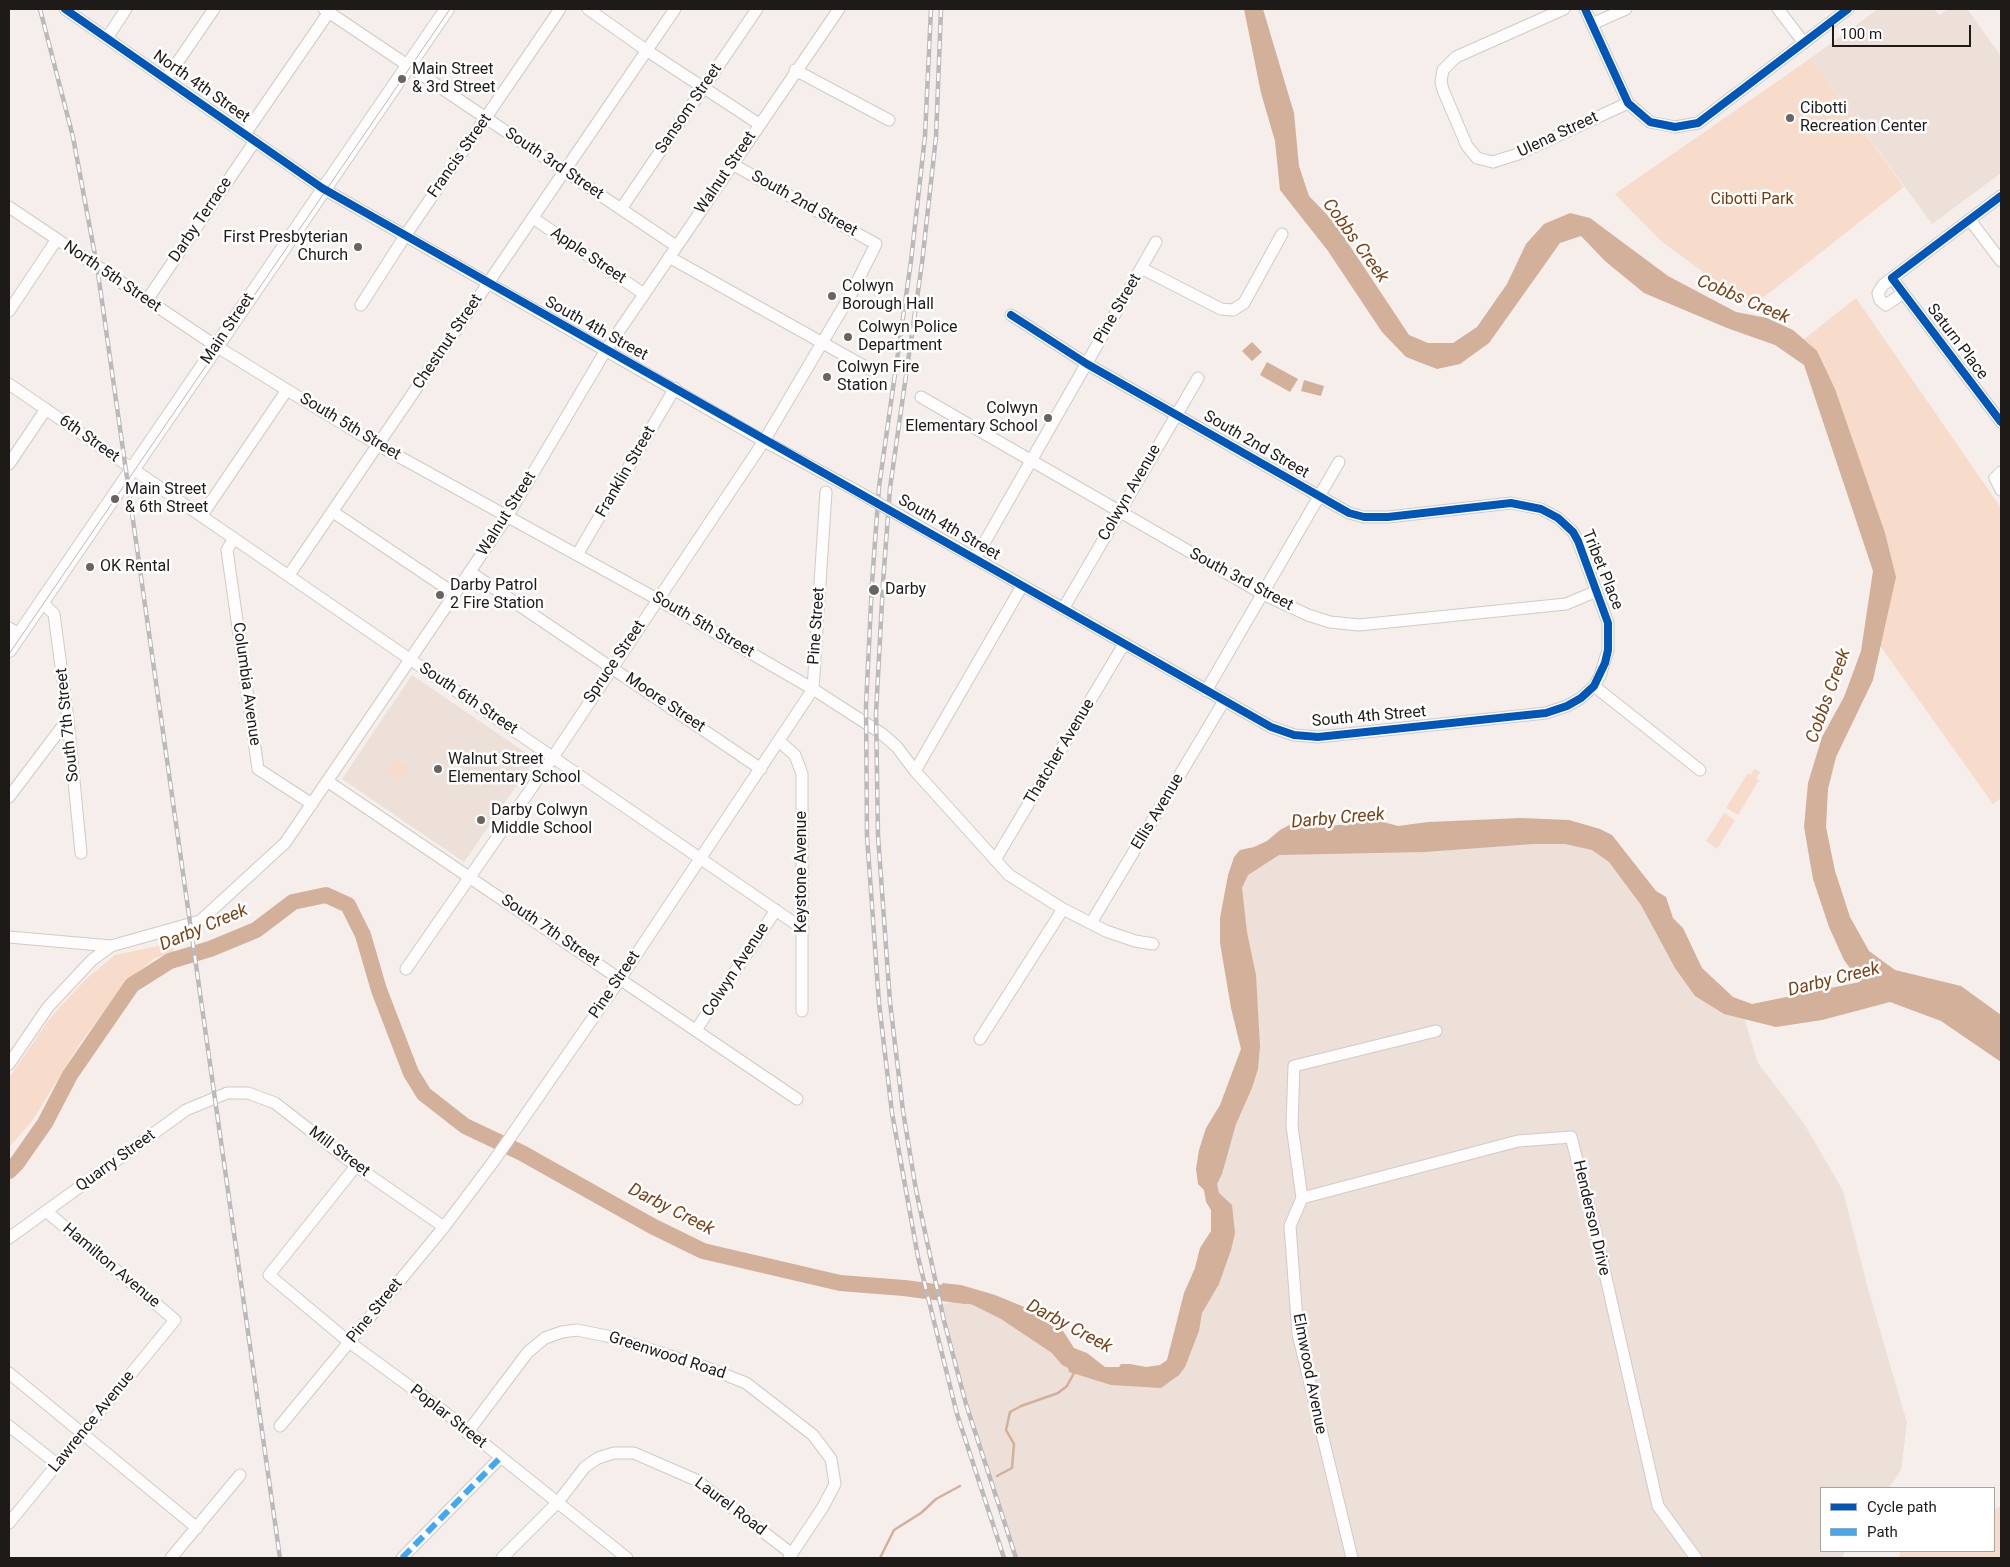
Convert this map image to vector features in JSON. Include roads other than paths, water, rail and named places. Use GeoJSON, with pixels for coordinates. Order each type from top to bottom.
{"type":"FeatureCollection","features":[{"type":"Feature","properties":{"kind":"main road","name":"Main Street"},"geometry":{"type":"LineString","coordinates":[[9,650],[14,631],[42,602],[322,188],[447,9]]}},
{"type":"Feature","properties":{"kind":"street","name":"North 4th Street"},"geometry":{"type":"LineString","coordinates":[[65,9],[322,188]]}},
{"type":"Feature","properties":{"kind":"street"},"geometry":{"type":"LineString","coordinates":[[107,38],[126,9]]}},
{"type":"Feature","properties":{"kind":"street"},"geometry":{"type":"LineString","coordinates":[[166,79],[214,9]]}},
{"type":"Feature","properties":{"kind":"street","name":"Francis Street"},"geometry":{"type":"LineString","coordinates":[[361,305],[405,236],[560,9]]}},
{"type":"Feature","properties":{"kind":"street"},"geometry":{"type":"LineString","coordinates":[[588,9],[646,50],[759,124]]}},
{"type":"Feature","properties":{"kind":"street","name":"Chestnut Street"},"geometry":{"type":"LineString","coordinates":[[289,575],[674,9]]}},
{"type":"Feature","properties":{"kind":"street","name":"Sansom Street"},"geometry":{"type":"LineString","coordinates":[[621,209],[757,9]]}},
{"type":"Feature","properties":{"kind":"street","name":"Walnut Street"},"geometry":{"type":"LineString","coordinates":[[111,946],[200,920],[285,843],[507,517],[606,350],[795,70],[839,9]]}},
{"type":"Feature","properties":{"kind":"street","name":"Ulena Street"},"geometry":{"type":"LineString","coordinates":[[1564,9],[1456,57],[1449,62],[1441,76],[1443,90],[1467,146],[1477,158],[1486,162],[1493,162],[1518,154],[1628,103]]}},
{"type":"Feature","properties":{"kind":"street"},"geometry":{"type":"LineString","coordinates":[[1585,9],[1628,103],[1650,122],[1666,126],[1685,127],[1698,123],[1709,116],[1848,9]]}},
{"type":"Feature","properties":{"kind":"street"},"geometry":{"type":"LineString","coordinates":[[1592,24],[1626,9]]}},
{"type":"Feature","properties":{"kind":"street"},"geometry":{"type":"LineString","coordinates":[[1778,9],[1804,43]]}},
{"type":"Feature","properties":{"kind":"street"},"geometry":{"type":"LineString","coordinates":[[245,134],[327,10]]}},
{"type":"Feature","properties":{"kind":"street","name":"South 3rd Street"},"geometry":{"type":"LineString","coordinates":[[327,10],[676,246]]}},
{"type":"Feature","properties":{"kind":"street"},"geometry":{"type":"LineString","coordinates":[[795,70],[888,120]]}},
{"type":"Feature","properties":{"kind":"street","name":"Darby Terrace"},"geometry":{"type":"LineString","coordinates":[[147,300],[255,141]]}},
{"type":"Feature","properties":{"kind":"street","name":"South 2nd Street"},"geometry":{"type":"LineString","coordinates":[[732,164],[876,244]]}},
{"type":"Feature","properties":{"kind":"street","name":"South 4th Street"},"geometry":{"type":"LineString","coordinates":[[322,188],[675,388],[764,441],[855,490],[1206,691],[1280,731],[1318,737],[1546,713],[1567,706],[1582,698],[1594,686]]}},
{"type":"Feature","properties":{"kind":"street"},"geometry":{"type":"LineString","coordinates":[[1903,294],[1890,304],[1886,305],[1880,300],[1880,289],[1892,278],[2001,196]]}},
{"type":"Feature","properties":{"kind":"street","name":"North 5th Street"},"geometry":{"type":"LineString","coordinates":[[9,207],[216,346]]}},
{"type":"Feature","properties":{"kind":"street","name":"Apple Street"},"geometry":{"type":"LineString","coordinates":[[533,218],[644,294]]}},
{"type":"Feature","properties":{"kind":"street"},"geometry":{"type":"LineString","coordinates":[[1970,220],[2001,261]]}},
{"type":"Feature","properties":{"kind":"street"},"geometry":{"type":"LineString","coordinates":[[1141,268],[1221,309],[1233,310],[1244,303],[1282,234]]}},
{"type":"Feature","properties":{"kind":"street"},"geometry":{"type":"LineString","coordinates":[[9,311],[57,240]]}},
{"type":"Feature","properties":{"kind":"street","name":"Pine Street"},"geometry":{"type":"LineString","coordinates":[[975,559],[1156,242]]}},
{"type":"Feature","properties":{"kind":"street","name":"Spruce Street"},"geometry":{"type":"LineString","coordinates":[[406,969],[553,757],[611,666],[764,441],[851,294],[876,244]]}},
{"type":"Feature","properties":{"kind":"street"},"geometry":{"type":"LineString","coordinates":[[669,257],[871,370]]}},
{"type":"Feature","properties":{"kind":"street","name":"Saturn Place"},"geometry":{"type":"LineString","coordinates":[[1892,278],[2001,422]]}},
{"type":"Feature","properties":{"kind":"street","name":"South 2nd Street"},"geometry":{"type":"LineString","coordinates":[[1011,315],[1086,364],[1342,510],[1364,517],[1388,517],[1511,503]]}},
{"type":"Feature","properties":{"kind":"street","name":"South 5th Street"},"geometry":{"type":"LineString","coordinates":[[216,346],[378,445],[657,599],[813,689],[881,733],[897,747],[915,771],[1009,875],[1091,924],[1122,937],[1153,944]]}},
{"type":"Feature","properties":{"kind":"street","name":"Colwyn Avenue"},"geometry":{"type":"LineString","coordinates":[[1063,609],[1198,378]]}},
{"type":"Feature","properties":{"kind":"street","name":"6th Street"},"geometry":{"type":"LineString","coordinates":[[9,384],[133,469]]}},
{"type":"Feature","properties":{"kind":"street","name":"Franklin Street"},"geometry":{"type":"LineString","coordinates":[[577,555],[675,388]]}},
{"type":"Feature","properties":{"kind":"street"},"geometry":{"type":"LineString","coordinates":[[202,515],[287,390]]}},
{"type":"Feature","properties":{"kind":"street","name":"South 3rd Street"},"geometry":{"type":"LineString","coordinates":[[920,396],[1030,462],[1263,594],[1308,615],[1330,622],[1359,625],[1566,604],[1597,592]]}},
{"type":"Feature","properties":{"kind":"street"},"geometry":{"type":"LineString","coordinates":[[9,464],[46,410]]}},
{"type":"Feature","properties":{"kind":"street"},"geometry":{"type":"LineString","coordinates":[[1206,691],[1339,462]]}},
{"type":"Feature","properties":{"kind":"street","name":"South 6th Street"},"geometry":{"type":"LineString","coordinates":[[133,469],[700,856],[803,929]]}},
{"type":"Feature","properties":{"kind":"street"},"geometry":{"type":"LineString","coordinates":[[2001,472],[1996,478],[2001,490]]}},
{"type":"Feature","properties":{"kind":"street","name":"Pine Street"},"geometry":{"type":"LineString","coordinates":[[280,1426],[444,1227],[493,1162],[620,979],[700,856],[780,742],[813,689],[826,492]]}},
{"type":"Feature","properties":{"kind":"street","name":"Tribet Place"},"geometry":{"type":"LineString","coordinates":[[1511,503],[1541,508],[1566,524],[1578,541],[1608,623],[1610,638],[1605,663],[1594,686]]}},
{"type":"Feature","properties":{"kind":"street"},"geometry":{"type":"LineString","coordinates":[[333,512],[455,594]]}},
{"type":"Feature","properties":{"kind":"street","name":"Columbia Avenue"},"geometry":{"type":"LineString","coordinates":[[234,538],[226,550],[258,768],[312,804]]}},
{"type":"Feature","properties":{"kind":"street","name":"Moore Street"},"geometry":{"type":"LineString","coordinates":[[470,572],[761,769]]}},
{"type":"Feature","properties":{"kind":"street"},"geometry":{"type":"LineString","coordinates":[[915,771],[1022,586]]}},
{"type":"Feature","properties":{"kind":"street","name":"South 7th Street"},"geometry":{"type":"LineString","coordinates":[[42,602],[54,614],[68,718],[81,853]]}},
{"type":"Feature","properties":{"kind":"street","name":"Thatcher Avenue"},"geometry":{"type":"LineString","coordinates":[[995,860],[1124,644]]}},
{"type":"Feature","properties":{"kind":"street"},"geometry":{"type":"LineString","coordinates":[[1594,686],[1700,770]]}},
{"type":"Feature","properties":{"kind":"street","name":"Ellis Avenue"},"geometry":{"type":"LineString","coordinates":[[1091,924],[1224,701]]}},
{"type":"Feature","properties":{"kind":"street"},"geometry":{"type":"LineString","coordinates":[[9,797],[68,718]]}},
{"type":"Feature","properties":{"kind":"street","name":"Keystone Avenue"},"geometry":{"type":"LineString","coordinates":[[780,742],[795,755],[802,770],[802,1011]]}},
{"type":"Feature","properties":{"kind":"street","name":"South 7th Street"},"geometry":{"type":"LineString","coordinates":[[327,781],[797,1098]]}},
{"type":"Feature","properties":{"kind":"street"},"geometry":{"type":"LineString","coordinates":[[980,1039],[1063,909]]}},
{"type":"Feature","properties":{"kind":"street","name":"Colwyn Avenue"},"geometry":{"type":"LineString","coordinates":[[696,1030],[776,910]]}},
{"type":"Feature","properties":{"kind":"street"},"geometry":{"type":"LineString","coordinates":[[9,937],[111,946]]}},
{"type":"Feature","properties":{"kind":"street"},"geometry":{"type":"LineString","coordinates":[[9,1064],[48,1008],[92,960],[111,946]]}},
{"type":"Feature","properties":{"kind":"street"},"geometry":{"type":"LineString","coordinates":[[1302,1198],[1292,1126],[1294,1066],[1436,1031]]}},
{"type":"Feature","properties":{"kind":"street","name":"Mill Street"},"geometry":{"type":"LineString","coordinates":[[227,1093],[248,1093],[275,1103],[356,1166],[444,1227]]}},
{"type":"Feature","properties":{"kind":"street","name":"Quarry Street"},"geometry":{"type":"LineString","coordinates":[[9,1238],[186,1110],[227,1093]]}},
{"type":"Feature","properties":{"kind":"street","name":"Henderson Drive"},"geometry":{"type":"LineString","coordinates":[[1302,1198],[1436,1161],[1518,1141],[1571,1137],[1594,1225],[1658,1506],[1696,1558]]}},
{"type":"Feature","properties":{"kind":"street","name":"Poplar Street"},"geometry":{"type":"LineString","coordinates":[[356,1166],[269,1276],[349,1342],[442,1410],[467,1433],[558,1502],[627,1558]]}},
{"type":"Feature","properties":{"kind":"street","name":"Elmwood Avenue"},"geometry":{"type":"LineString","coordinates":[[1302,1198],[1290,1226],[1298,1334],[1352,1558]]}},
{"type":"Feature","properties":{"kind":"street","name":"Hamilton Avenue"},"geometry":{"type":"LineString","coordinates":[[46,1211],[175,1320]]}},
{"type":"Feature","properties":{"kind":"street","name":"Lawrence Avenue"},"geometry":{"type":"LineString","coordinates":[[9,1523],[175,1320]]}},
{"type":"Feature","properties":{"kind":"street","name":"Greenwood Road"},"geometry":{"type":"LineString","coordinates":[[467,1433],[528,1352],[545,1338],[562,1332],[577,1330],[607,1336],[668,1354],[746,1383],[806,1430],[831,1459],[835,1484],[823,1507],[790,1556]]}},
{"type":"Feature","properties":{"kind":"street"},"geometry":{"type":"LineString","coordinates":[[9,1373],[197,1528]]}},
{"type":"Feature","properties":{"kind":"street"},"geometry":{"type":"LineString","coordinates":[[9,1426],[57,1464]]}},
{"type":"Feature","properties":{"kind":"street","name":"Laurel Road"},"geometry":{"type":"LineString","coordinates":[[502,1558],[558,1502],[585,1467],[598,1458],[614,1453],[634,1453],[696,1480],[790,1556]]}},
{"type":"Feature","properties":{"kind":"street"},"geometry":{"type":"LineString","coordinates":[[402,1558],[500,1458]]}},
{"type":"Feature","properties":{"kind":"street"},"geometry":{"type":"LineString","coordinates":[[172,1558],[240,1474]]}},
{"type":"Feature","properties":{"kind":"waterway","name":"Darby Creek"},"geometry":{"type":"LineString","coordinates":[[9,1171],[17,1163],[45,1123],[70,1075],[132,985],[170,961],[210,949],[256,930],[293,902],[326,895],[348,905],[363,935],[379,990],[411,1073],[424,1094],[465,1126],[522,1153],[652,1226],[703,1251],[840,1283],[904,1288],[966,1296]]}},
{"type":"Feature","properties":{"kind":"waterway"},"geometry":{"type":"LineString","coordinates":[[997,1476],[1012,1468],[1014,1444],[1006,1430],[1010,1412],[1021,1406],[1058,1393],[1067,1386],[1075,1371]]}},
{"type":"Feature","properties":{"kind":"waterway"},"geometry":{"type":"LineString","coordinates":[[880,1558],[894,1530],[921,1513],[936,1499],[960,1486]]}},
{"type":"Feature","properties":{"kind":"tram line"},"geometry":{"type":"LineString","coordinates":[[9,654],[450,9]]}},
{"type":"Feature","properties":{"kind":"railway"},"geometry":{"type":"LineString","coordinates":[[40,9],[73,137],[97,266],[280,1558]]}},
{"type":"Feature","properties":{"kind":"railway"},"geometry":{"type":"LineString","coordinates":[[931,9],[925,136],[911,261],[879,487],[866,706],[867,836],[879,1003],[892,1113],[918,1257],[957,1414],[1004,1558]]}},
{"type":"Feature","properties":{"kind":"railway"},"geometry":{"type":"LineString","coordinates":[[941,9],[936,137],[922,263],[890,488],[876,713],[878,836],[890,1002],[903,1111],[916,1190],[944,1321],[966,1404],[1016,1558]]}},
{"type":"Feature","properties":{"kind":"place","name":"Main Street & 3rd Street"},"geometry":{"type":"Point","coordinates":[402,79]}},
{"type":"Feature","properties":{"kind":"place","name":"Cibotti Recreation Center"},"geometry":{"type":"Point","coordinates":[1790,118]}},
{"type":"Feature","properties":{"kind":"place","name":"First Presbyterian Church"},"geometry":{"type":"Point","coordinates":[358,247]}},
{"type":"Feature","properties":{"kind":"place","name":"Colwyn Borough Hall"},"geometry":{"type":"Point","coordinates":[832,296]}},
{"type":"Feature","properties":{"kind":"place","name":"Colwyn Police Department"},"geometry":{"type":"Point","coordinates":[848,337]}},
{"type":"Feature","properties":{"kind":"place","name":"Colwyn Fire Station"},"geometry":{"type":"Point","coordinates":[827,377]}},
{"type":"Feature","properties":{"kind":"place","name":"Colwyn Elementary School"},"geometry":{"type":"Point","coordinates":[1048,418]}},
{"type":"Feature","properties":{"kind":"place","name":"Main Street & 6th Street"},"geometry":{"type":"Point","coordinates":[115,499]}},
{"type":"Feature","properties":{"kind":"place","name":"OK Rental"},"geometry":{"type":"Point","coordinates":[90,567]}},
{"type":"Feature","properties":{"kind":"place","name":"Darby"},"geometry":{"type":"Point","coordinates":[874,590]}},
{"type":"Feature","properties":{"kind":"place","name":"Darby Patrol 2 Fire Station"},"geometry":{"type":"Point","coordinates":[440,595]}},
{"type":"Feature","properties":{"kind":"place","name":"Walnut Street Elementary School"},"geometry":{"type":"Point","coordinates":[438,769]}},
{"type":"Feature","properties":{"kind":"place","name":"Darby Colwyn Middle School"},"geometry":{"type":"Point","coordinates":[481,820]}},
{"type":"Feature","properties":{"kind":"park label","name":"Cibotti Park"},"geometry":{"type":"Point","coordinates":[1752,200]}},
{"type":"Feature","properties":{"kind":"water label","name":"Cobbs Creek"},"geometry":{"type":"Point","coordinates":[1355,241]}},
{"type":"Feature","properties":{"kind":"water label","name":"Cobbs Creek"},"geometry":{"type":"Point","coordinates":[1743,300]}},
{"type":"Feature","properties":{"kind":"water label","name":"Cobbs Creek"},"geometry":{"type":"Point","coordinates":[1829,696]}}]}
